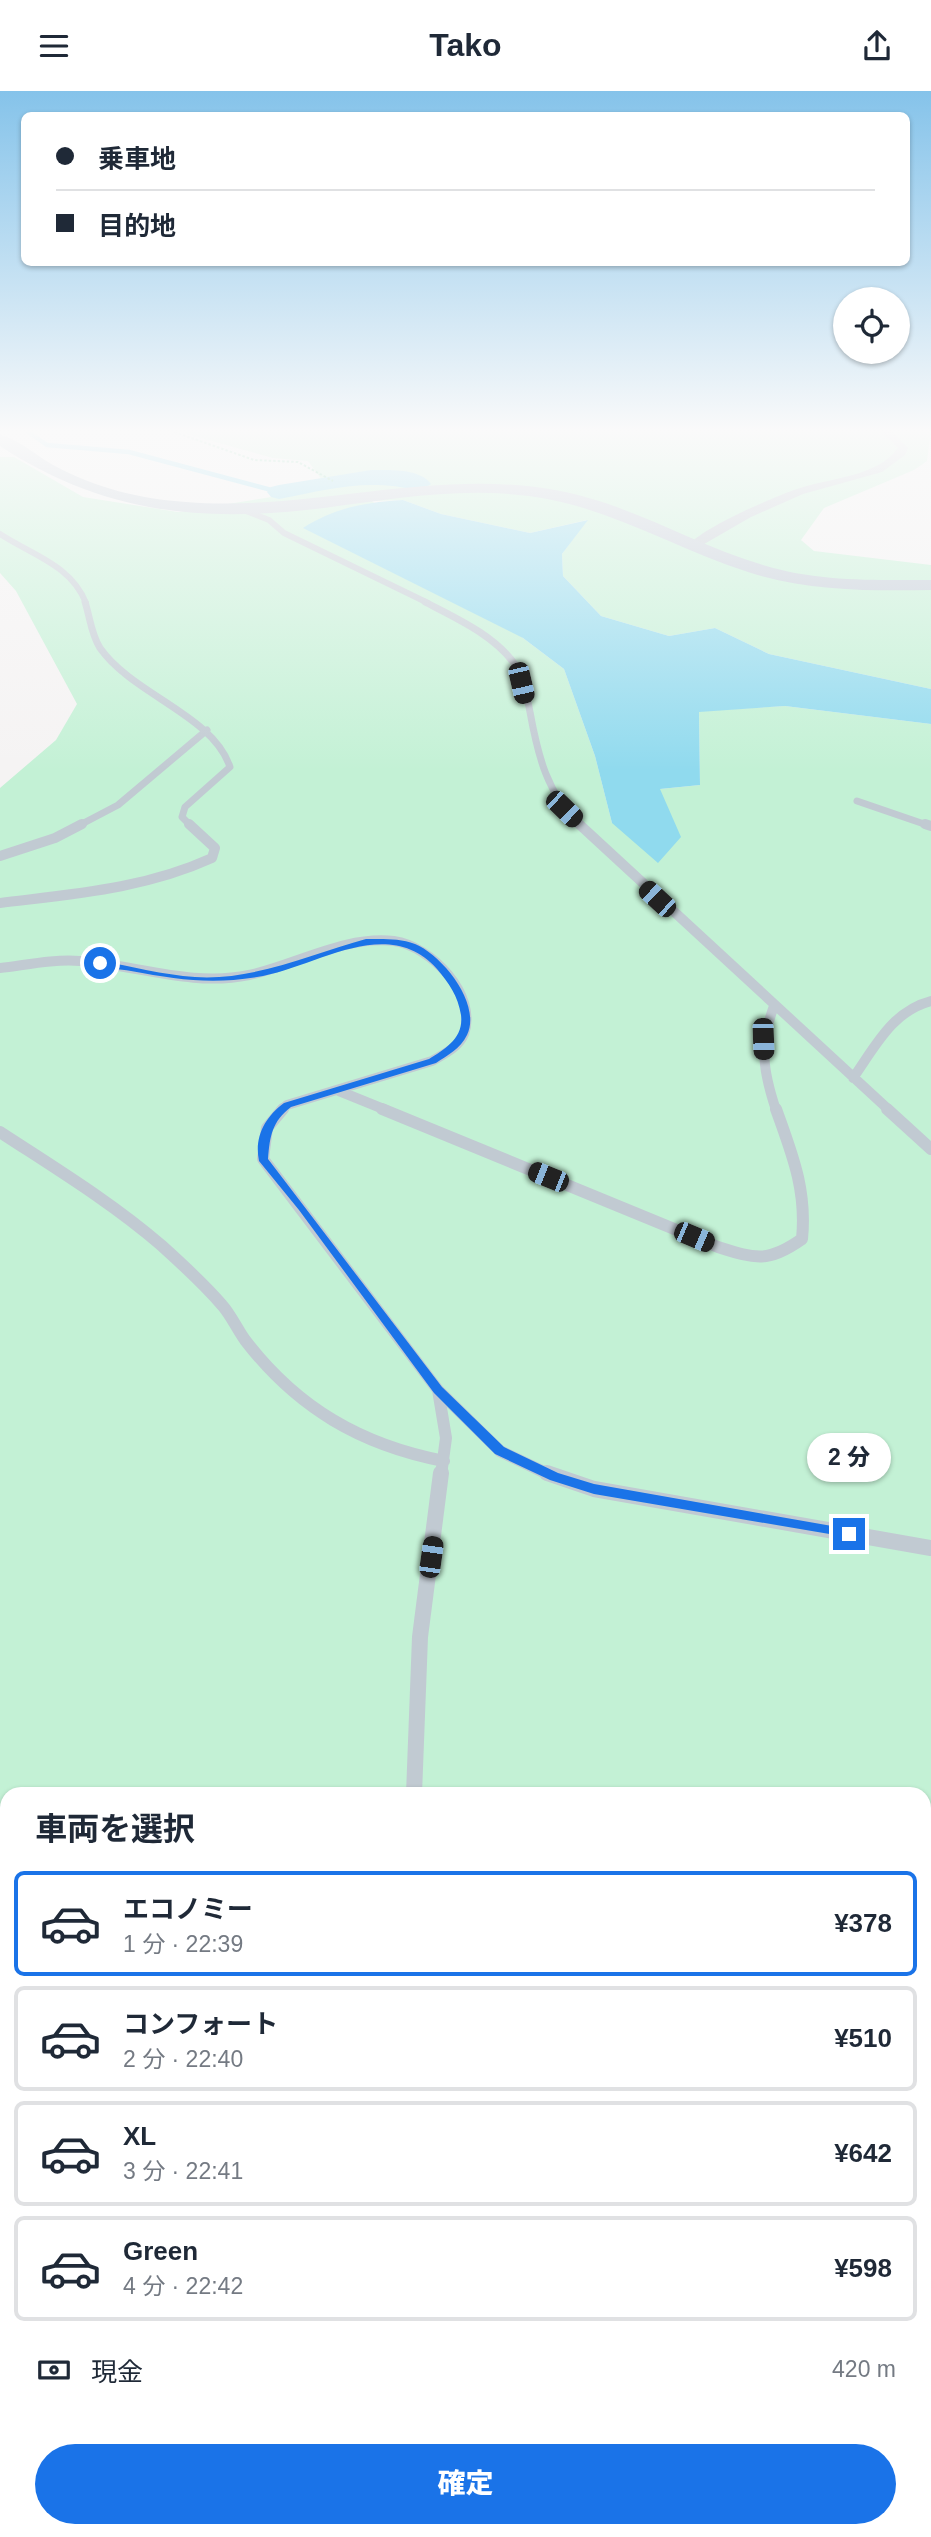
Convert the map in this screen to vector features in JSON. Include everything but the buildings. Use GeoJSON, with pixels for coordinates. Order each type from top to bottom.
{"type":"FeatureCollection","features":[{"type":"Feature","properties":{"kind":"main road"},"geometry":{"type":"LineString","coordinates":[[695,544],[734,562],[789,578],[869,586],[931,585]]}},
{"type":"Feature","properties":{"kind":"lane"},"geometry":{"type":"LineString","coordinates":[[0,903],[133,885],[195,867],[212,858],[215,848],[182,817],[185,807],[230,767],[228,757],[207,730],[165,704],[97,644],[86,598],[58,566],[17,543]]}},
{"type":"Feature","properties":{"kind":"lane"},"geometry":{"type":"LineString","coordinates":[[305,543],[480,633],[513,659],[539,764],[549,789],[564,809],[638,881],[931,1149]]}},
{"type":"Feature","properties":{"kind":"lane"},"geometry":{"type":"LineString","coordinates":[[0,856],[55,838],[106,811],[207,730]]}},
{"type":"Feature","properties":{"kind":"lane"},"geometry":{"type":"LineString","coordinates":[[857,801],[931,826]]}},
{"type":"Feature","properties":{"kind":"lane"},"geometry":{"type":"LineString","coordinates":[[0,968],[77,961],[195,980],[264,973],[366,941],[394,941],[413,946],[432,959],[456,985],[466,1017],[464,1033],[452,1049],[432,1061],[287,1105],[271,1118],[265,1135],[263,1159],[303,1207],[438,1390],[500,1451],[555,1476],[594,1489],[931,1548]]}},
{"type":"Feature","properties":{"kind":"lane"},"geometry":{"type":"LineString","coordinates":[[853,1078],[902,1011],[919,1003],[931,1002]]}},
{"type":"Feature","properties":{"kind":"lane"},"geometry":{"type":"LineString","coordinates":[[339,1091],[718,1247],[758,1259],[777,1258],[802,1240],[807,1215],[805,1192],[764,1072],[763,1039],[774,1006]]}},
{"type":"Feature","properties":{"kind":"lane"},"geometry":{"type":"LineString","coordinates":[[0,1132],[115,1208],[162,1247],[222,1305],[246,1341],[298,1397],[352,1433],[401,1453],[443,1461]]}},
{"type":"Feature","properties":{"kind":"lane"},"geometry":{"type":"LineString","coordinates":[[414,1787],[420,1637],[446,1438],[438,1390]]}},
{"type":"Feature","properties":{"kind":"green space"},"geometry":{"type":"Polygon","coordinates":[[[0,543],[418,543],[523,638],[564,669],[595,756],[612,823],[660,789],[700,785],[699,711],[785,706],[931,724],[931,1787],[0,1787],[0,788],[56,740],[77,704],[16,591],[0,573],[0,543]]]}},
{"type":"Feature","properties":{"kind":"green space"},"geometry":{"type":"Polygon","coordinates":[[[570,543],[805,543],[814,551],[931,565],[931,689],[769,654],[715,628],[669,636],[601,616],[563,576],[562,554],[570,543]]]}},
{"type":"Feature","properties":{"kind":"water"},"geometry":{"type":"Polygon","coordinates":[[[333,543],[570,543],[562,554],[563,576],[601,616],[669,636],[715,628],[769,654],[931,689],[931,724],[785,706],[699,712],[700,785],[660,789],[681,837],[658,863],[612,823],[595,756],[564,669],[523,638],[333,543]]]}},
{"type":"Feature","properties":{"kind":"route"},"geometry":{"type":"LineString","coordinates":[[100,963],[195,980],[232,977],[264,973],[366,941],[394,941],[413,946],[432,959],[456,985],[466,1017],[464,1033],[452,1049],[432,1061],[287,1105],[271,1118],[265,1135],[263,1159],[303,1207],[438,1390],[500,1451],[555,1476],[594,1489],[849,1534]]}}]}
